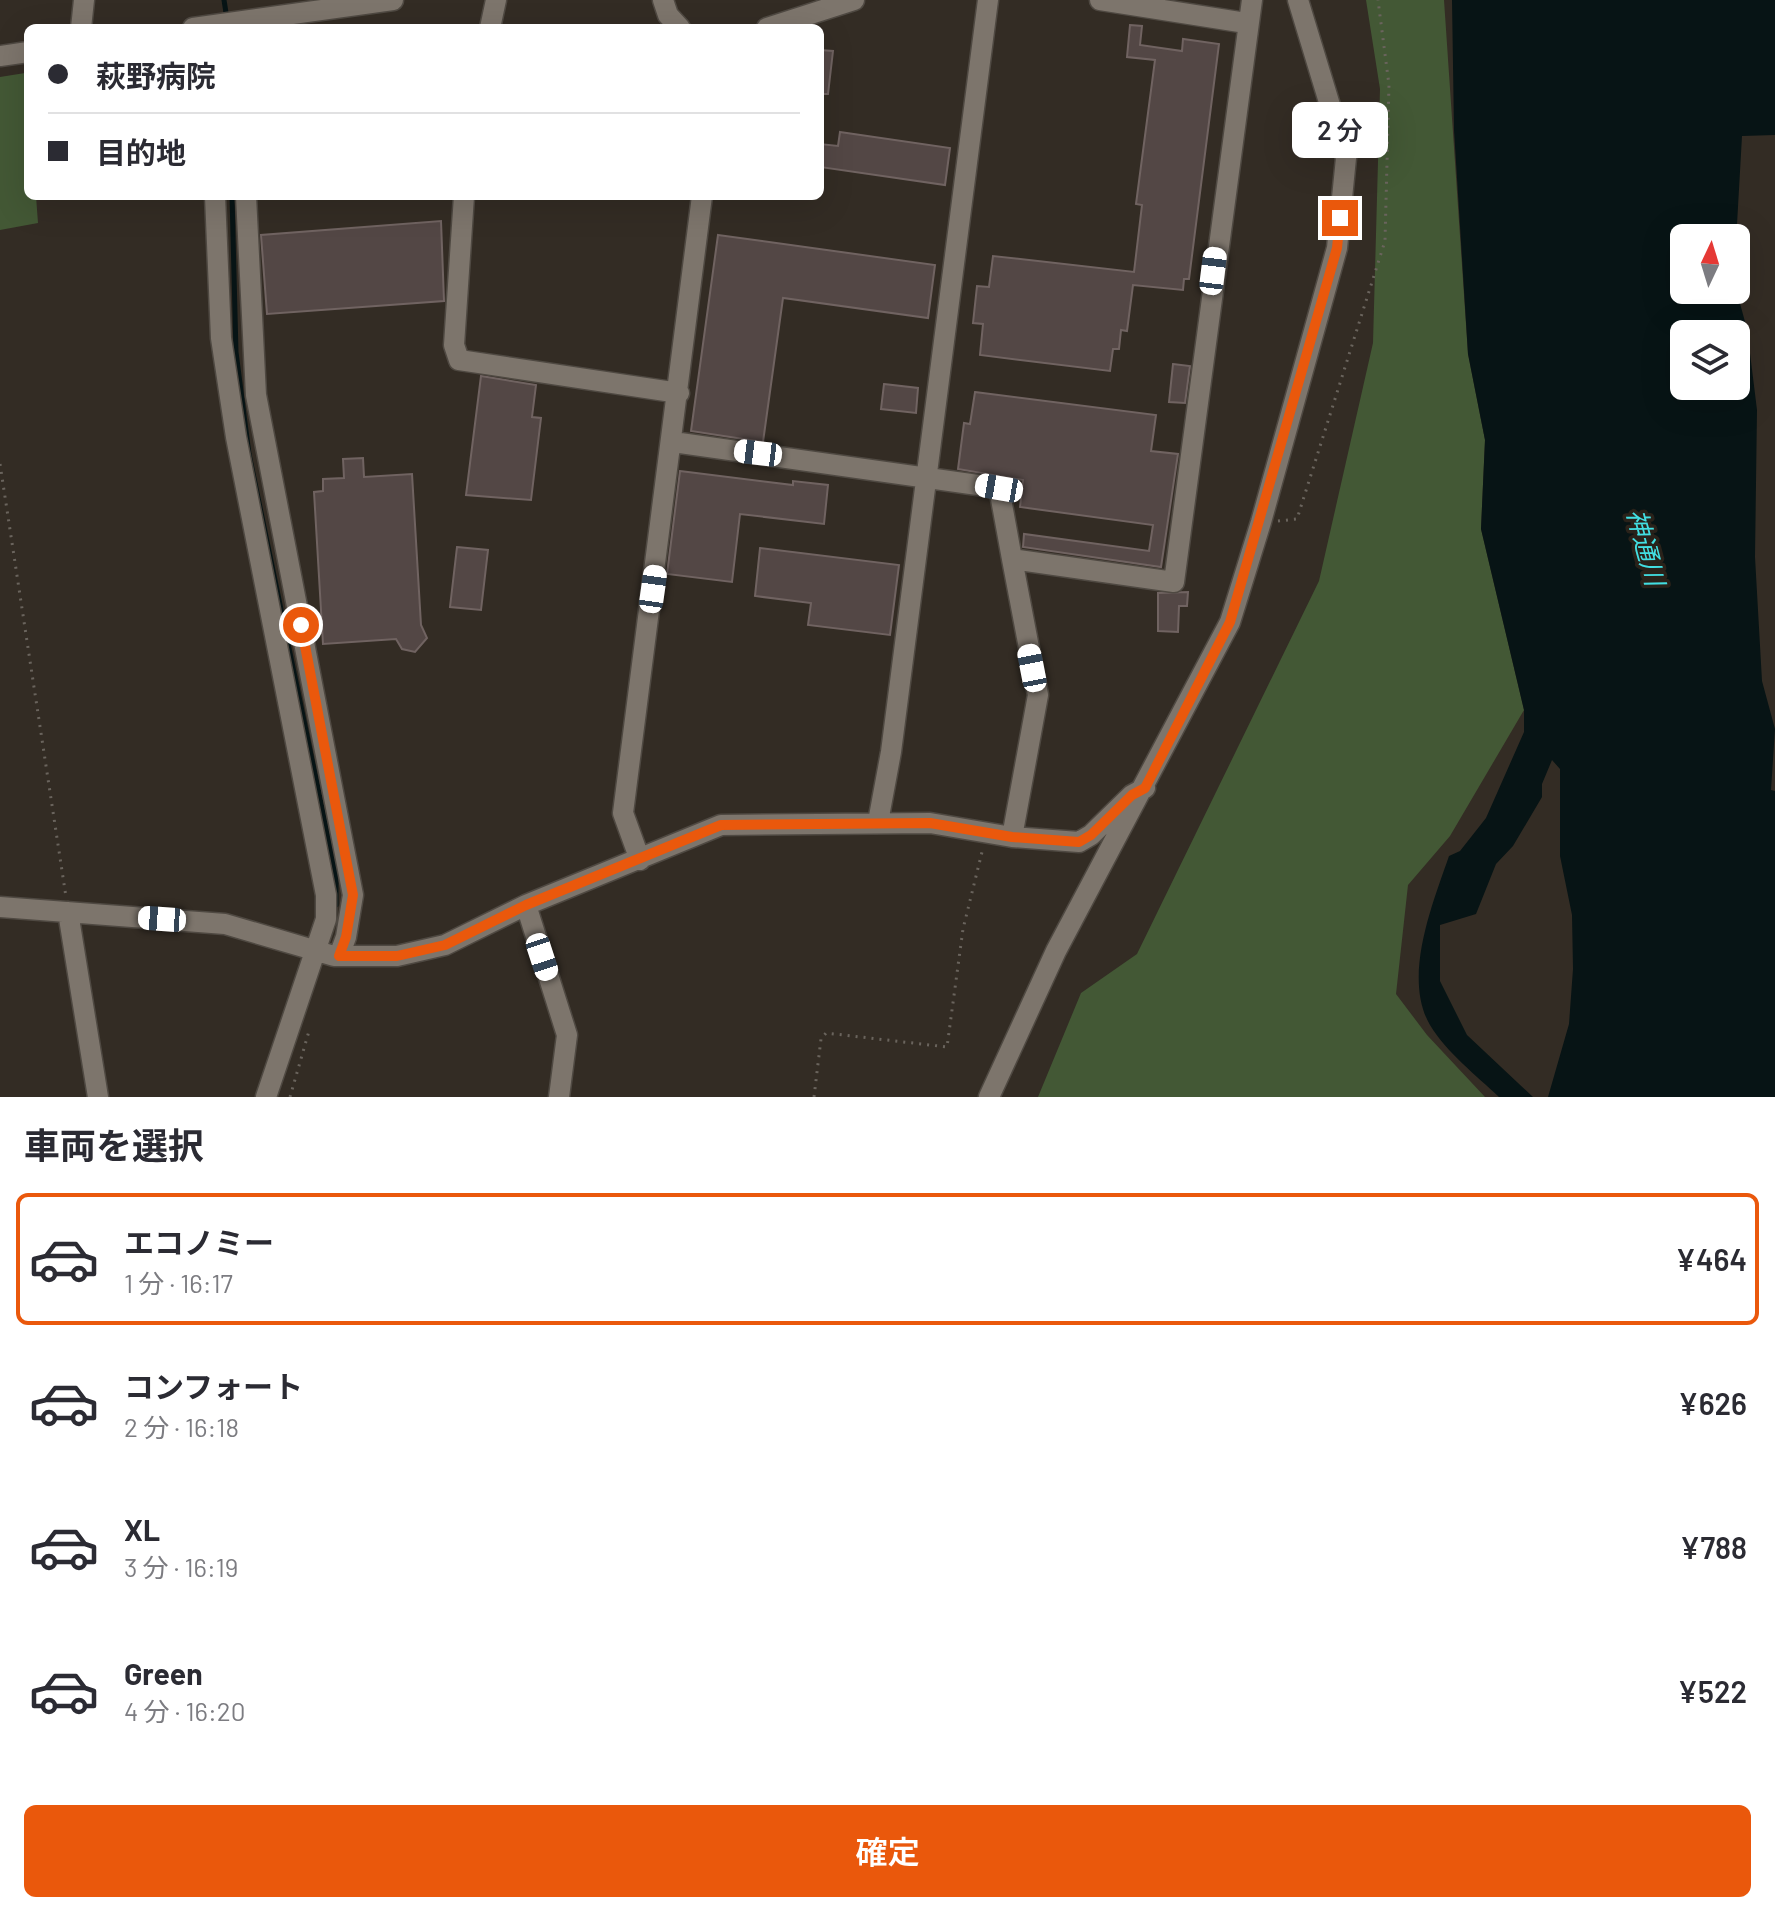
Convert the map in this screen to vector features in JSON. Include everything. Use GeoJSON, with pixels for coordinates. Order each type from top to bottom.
{"type":"FeatureCollection","features":[{"type":"Feature","properties":{"kind":"street"},"geometry":{"type":"LineString","coordinates":[[81,24],[84,0]]}},
{"type":"Feature","properties":{"kind":"street"},"geometry":{"type":"LineString","coordinates":[[241,24],[393,0]]}},
{"type":"Feature","properties":{"kind":"street"},"geometry":{"type":"LineString","coordinates":[[491,24],[496,0]]}},
{"type":"Feature","properties":{"kind":"street"},"geometry":{"type":"LineString","coordinates":[[779,24],[854,0]]}},
{"type":"Feature","properties":{"kind":"street"},"geometry":{"type":"LineString","coordinates":[[878,822],[928,475],[988,0]]}},
{"type":"Feature","properties":{"kind":"street"},"geometry":{"type":"LineString","coordinates":[[1100,0],[1246,23]]}},
{"type":"Feature","properties":{"kind":"street"},"geometry":{"type":"LineString","coordinates":[[1012,559],[1174,582],[1246,23],[1252,0]]}},
{"type":"Feature","properties":{"kind":"street"},"geometry":{"type":"LineString","coordinates":[[989,1097],[1056,951],[1145,788],[1230,622],[1261,522],[1337,248],[1346,158],[1298,0]]}},
{"type":"Feature","properties":{"kind":"street"},"geometry":{"type":"LineString","coordinates":[[0,56],[24,53]]}},
{"type":"Feature","properties":{"kind":"street"},"geometry":{"type":"LineString","coordinates":[[215,200],[221,338],[236,437],[326,895],[326,919],[266,1097]]}},
{"type":"Feature","properties":{"kind":"street"},"geometry":{"type":"LineString","coordinates":[[246,200],[256,395],[353,895],[346,937],[339,956]]}},
{"type":"Feature","properties":{"kind":"street"},"geometry":{"type":"LineString","coordinates":[[464,200],[454,345],[459,360],[679,393]]}},
{"type":"Feature","properties":{"kind":"street"},"geometry":{"type":"LineString","coordinates":[[640,860],[623,813],[673,442],[702,200]]}},
{"type":"Feature","properties":{"kind":"street"},"geometry":{"type":"LineString","coordinates":[[673,442],[928,475],[999,488],[1038,695],[1012,837]]}},
{"type":"Feature","properties":{"kind":"street"},"geometry":{"type":"LineString","coordinates":[[0,907],[225,924],[316,952],[339,956],[397,956],[445,945],[526,905],[721,825],[930,823],[1012,837],[1079,842],[1091,835],[1132,795],[1145,788]]}},
{"type":"Feature","properties":{"kind":"street"},"geometry":{"type":"LineString","coordinates":[[526,905],[567,1035],[559,1097]]}},
{"type":"Feature","properties":{"kind":"street"},"geometry":{"type":"LineString","coordinates":[[68,912],[98,1097]]}},
{"type":"Feature","properties":{"kind":"path"},"geometry":{"type":"LineString","coordinates":[[1261,522],[1297,519],[1385,241],[1389,85],[1378,0]]}},
{"type":"Feature","properties":{"kind":"path"},"geometry":{"type":"LineString","coordinates":[[0,464],[68,912]]}},
{"type":"Feature","properties":{"kind":"path"},"geometry":{"type":"LineString","coordinates":[[814,1097],[821,1039],[826,1033],[947,1047],[963,929],[987,833]]}},
{"type":"Feature","properties":{"kind":"path"},"geometry":{"type":"LineString","coordinates":[[290,1097],[311,1026]]}},
{"type":"Feature","properties":{"kind":"green space"},"geometry":{"type":"Polygon","coordinates":[[[1366,0],[1444,0],[1468,354],[1485,440],[1481,529],[1524,710],[1450,836],[1408,885],[1396,994],[1427,1035],[1485,1097],[1038,1097],[1081,993],[1137,954],[1319,581],[1373,343],[1380,89],[1366,0]]]}},
{"type":"Feature","properties":{"kind":"green space"},"geometry":{"type":"Polygon","coordinates":[[[24,73],[24,200],[36,200],[38,223],[0,230],[0,77],[24,73]]]}},
{"type":"Feature","properties":{"kind":"water","name":"神通川"},"geometry":{"type":"Polygon","coordinates":[[[1452,0],[1775,0],[1775,135],[1742,136],[1737,224],[1670,224],[1670,304],[1740,304],[1745,320],[1670,320],[1670,400],[1750,400],[1750,353],[1757,410],[1755,557],[1762,681],[1775,729],[1771,790],[1775,791],[1775,1097],[1548,1097],[1569,1024],[1573,969],[1572,915],[1560,856],[1560,769],[1552,760],[1542,784],[1542,797],[1513,846],[1496,864],[1476,914],[1440,925],[1440,981],[1467,1035],[1533,1097],[1499,1097],[1445,1045],[1430,1025],[1422,1006],[1419,963],[1423,940],[1449,856],[1460,851],[1486,818],[1524,732],[1524,710],[1481,529],[1485,440],[1468,354],[1454,130],[1452,0]]]}},
{"type":"Feature","properties":{"kind":"building"},"geometry":{"type":"Polygon","coordinates":[[[1130,25],[1142,26],[1140,45],[1182,51],[1183,39],[1219,44],[1189,279],[1184,279],[1183,290],[1133,285],[1127,331],[1121,330],[1119,349],[1113,349],[1110,371],[980,355],[983,324],[973,323],[977,286],[989,287],[993,256],[1134,272],[1142,205],[1136,204],[1155,60],[1127,57],[1130,25]]]}},
{"type":"Feature","properties":{"kind":"building"},"geometry":{"type":"Polygon","coordinates":[[[824,50],[833,51],[828,94],[824,94],[824,50]]]}},
{"type":"Feature","properties":{"kind":"building"},"geometry":{"type":"Polygon","coordinates":[[[840,132],[950,148],[945,185],[824,168],[824,144],[838,146],[840,132]]]}},
{"type":"Feature","properties":{"kind":"building"},"geometry":{"type":"Polygon","coordinates":[[[441,221],[444,301],[267,314],[261,235],[441,221]]]}},
{"type":"Feature","properties":{"kind":"building"},"geometry":{"type":"Polygon","coordinates":[[[718,235],[935,265],[928,318],[783,298],[763,442],[691,431],[718,235]]]}},
{"type":"Feature","properties":{"kind":"building"},"geometry":{"type":"Polygon","coordinates":[[[1173,364],[1190,366],[1185,403],[1169,402],[1173,364]]]}},
{"type":"Feature","properties":{"kind":"building"},"geometry":{"type":"Polygon","coordinates":[[[481,376],[536,385],[532,417],[541,418],[531,500],[466,495],[481,376]]]}},
{"type":"Feature","properties":{"kind":"building"},"geometry":{"type":"Polygon","coordinates":[[[884,384],[918,388],[916,413],[881,409],[884,384]]]}},
{"type":"Feature","properties":{"kind":"building"},"geometry":{"type":"Polygon","coordinates":[[[975,392],[1156,415],[1151,451],[1178,454],[1161,567],[1023,547],[1024,534],[1149,551],[1153,525],[1020,507],[1023,480],[958,469],[964,423],[970,424],[975,392]]]}},
{"type":"Feature","properties":{"kind":"building"},"geometry":{"type":"Polygon","coordinates":[[[363,458],[364,477],[412,474],[421,625],[427,638],[415,652],[402,649],[396,639],[323,644],[314,492],[323,491],[323,479],[344,478],[343,459],[363,458]]]}},
{"type":"Feature","properties":{"kind":"building"},"geometry":{"type":"Polygon","coordinates":[[[680,471],[793,485],[793,481],[828,485],[824,524],[740,514],[732,582],[667,574],[680,471]]]}},
{"type":"Feature","properties":{"kind":"building"},"geometry":{"type":"Polygon","coordinates":[[[457,547],[488,550],[481,610],[450,607],[457,547]]]}},
{"type":"Feature","properties":{"kind":"building"},"geometry":{"type":"Polygon","coordinates":[[[760,548],[899,565],[890,635],[808,625],[811,603],[755,596],[760,548]]]}},
{"type":"Feature","properties":{"kind":"building"},"geometry":{"type":"Polygon","coordinates":[[[1188,592],[1187,606],[1179,606],[1178,632],[1158,631],[1158,593],[1188,592]]]}},
{"type":"Feature","properties":{"kind":"waterway"},"geometry":{"type":"LineString","coordinates":[[224,0],[227,19]]}},
{"type":"Feature","properties":{"kind":"waterway"},"geometry":{"type":"LineString","coordinates":[[232,200],[236,352],[249,454],[336,876],[336,905]]}},
{"type":"Feature","properties":{"kind":"route"},"geometry":{"type":"LineString","coordinates":[[301,625],[353,895],[346,937],[339,956],[397,956],[445,945],[526,905],[721,825],[930,823],[1012,837],[1079,842],[1091,835],[1132,795],[1145,788],[1230,622],[1337,248],[1340,218]]}}]}
